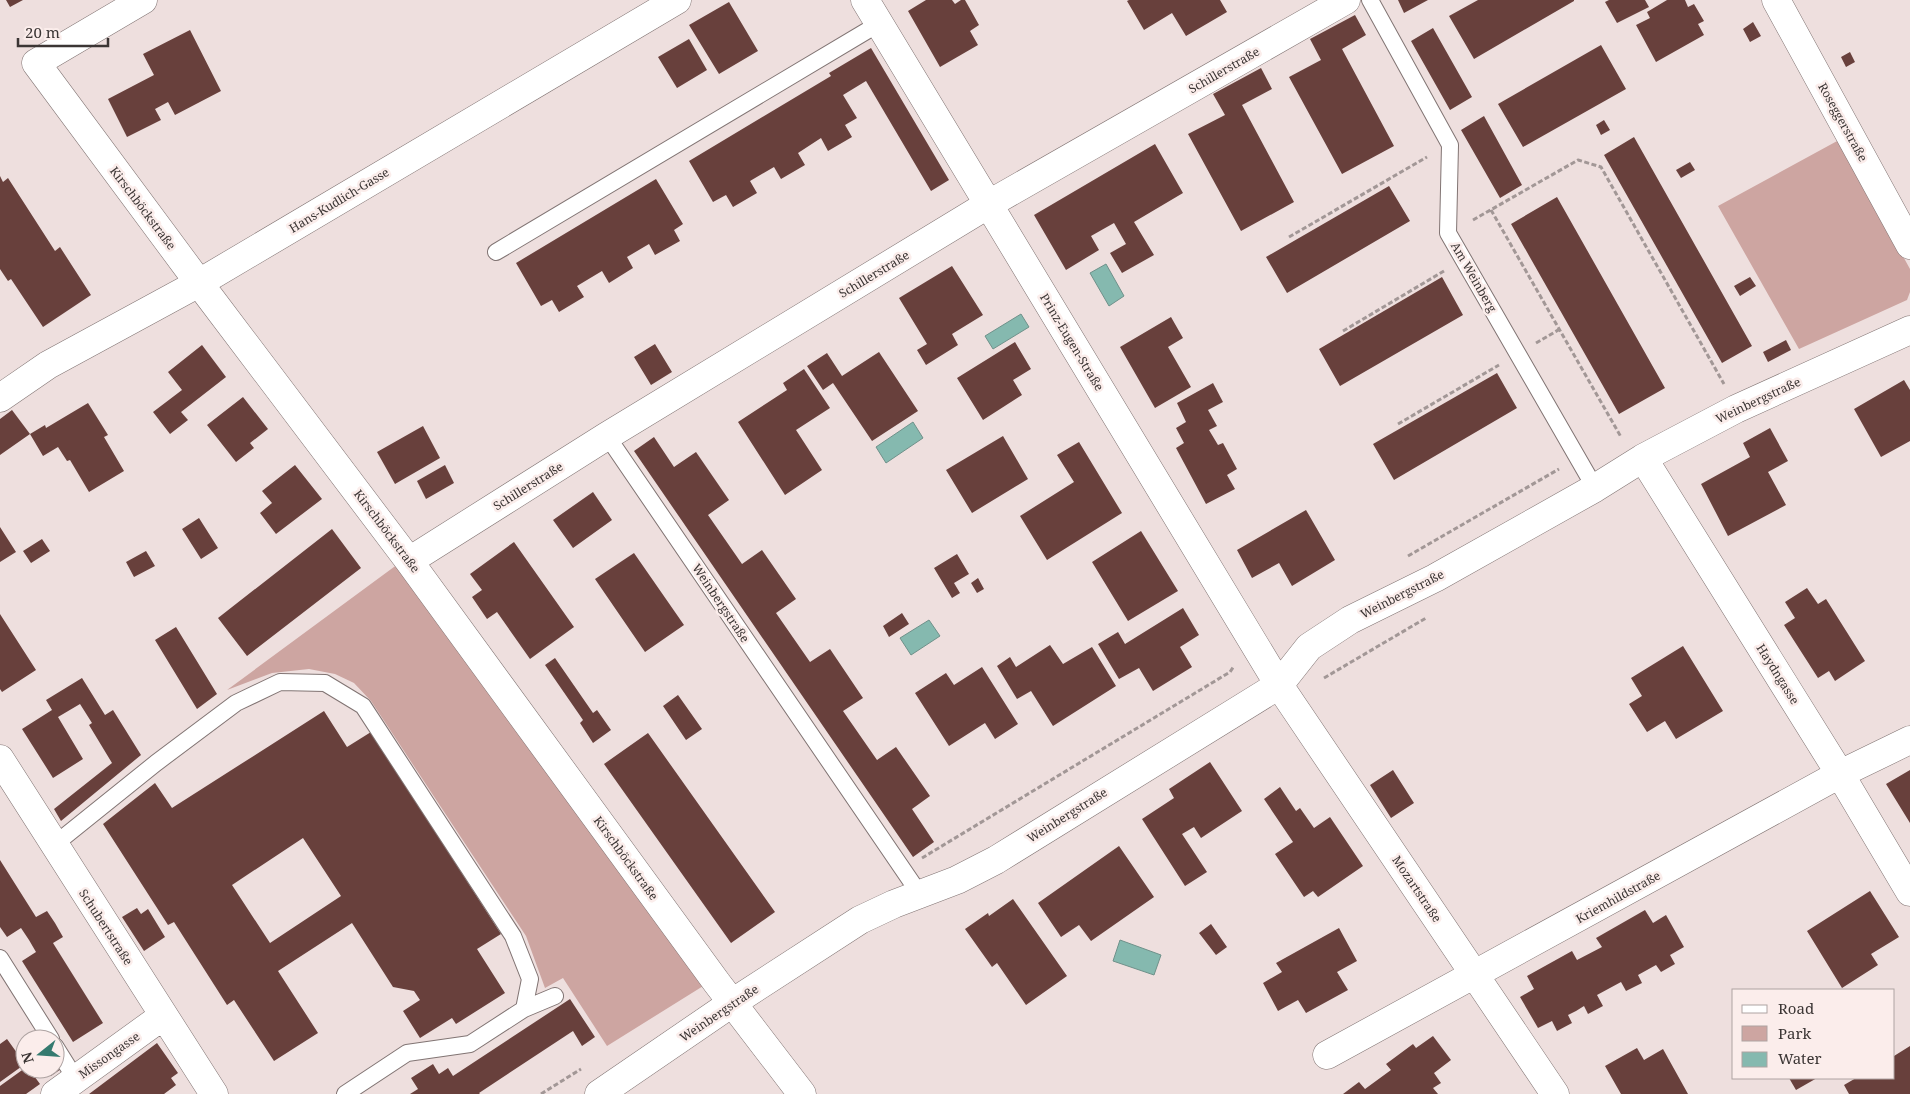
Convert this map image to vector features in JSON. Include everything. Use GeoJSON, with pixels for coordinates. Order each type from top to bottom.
{"type":"FeatureCollection","features":[{"type":"Feature","properties":{"kind":"street","name":"Kirschböckstraße"},"geometry":{"type":"LineString","coordinates":[[143,0],[36,64],[409,561],[732,1004],[802,1094]]}},
{"type":"Feature","properties":{"kind":"street","name":"Hans-Kudlich-Gasse"},"geometry":{"type":"LineString","coordinates":[[0,398],[48,365],[199,283],[677,0]]}},
{"type":"Feature","properties":{"kind":"street","name":"Prinz-Eugen-Straße"},"geometry":{"type":"LineString","coordinates":[[865,0],[1279,684]]}},
{"type":"Feature","properties":{"kind":"street","name":"Schillerstraße"},"geometry":{"type":"LineString","coordinates":[[409,561],[607,436],[989,204],[1346,0]]}},
{"type":"Feature","properties":{"kind":"street","name":"Roseggerstraße"},"geometry":{"type":"LineString","coordinates":[[1776,0],[1910,245]]}},
{"type":"Feature","properties":{"kind":"street","name":"Weinbergstraße"},"geometry":{"type":"LineString","coordinates":[[599,1094],[860,920],[919,893],[957,880],[996,860],[1279,684],[1309,647],[1350,620],[1435,578],[1595,488],[1643,458],[1736,409],[1910,330]]}},
{"type":"Feature","properties":{"kind":"street","name":"Haydngasse"},"geometry":{"type":"LineString","coordinates":[[1643,458],[1840,774],[1910,892]]}},
{"type":"Feature","properties":{"kind":"street","name":"Mozartstraße"},"geometry":{"type":"LineString","coordinates":[[1279,684],[1555,1094]]}},
{"type":"Feature","properties":{"kind":"street","name":"Kriemhildstraße"},"geometry":{"type":"LineString","coordinates":[[1327,1055],[1840,774],[1910,740]]}},
{"type":"Feature","properties":{"kind":"street","name":"Schubertstraße"},"geometry":{"type":"LineString","coordinates":[[0,759],[214,1094]]}},
{"type":"Feature","properties":{"kind":"street","name":"Missongasse"},"geometry":{"type":"LineString","coordinates":[[65,1086],[163,1016]]}},
{"type":"Feature","properties":{"kind":"lane"},"geometry":{"type":"LineString","coordinates":[[1370,0],[1450,145]]}},
{"type":"Feature","properties":{"kind":"lane"},"geometry":{"type":"LineString","coordinates":[[496,252],[880,23]]}},
{"type":"Feature","properties":{"kind":"lane","name":"Am Weinberg"},"geometry":{"type":"LineString","coordinates":[[1450,145],[1448,233],[1595,488]]}},
{"type":"Feature","properties":{"kind":"lane","name":"Weinbergstraße"},"geometry":{"type":"LineString","coordinates":[[607,436],[919,893]]}},
{"type":"Feature","properties":{"kind":"lane"},"geometry":{"type":"LineString","coordinates":[[54,844],[236,703],[280,682],[325,683],[364,706],[513,936],[530,979],[524,1008]]}},
{"type":"Feature","properties":{"kind":"lane"},"geometry":{"type":"LineString","coordinates":[[0,958],[45,1029]]}},
{"type":"Feature","properties":{"kind":"lane"},"geometry":{"type":"LineString","coordinates":[[345,1094],[407,1053],[470,1044],[524,1008],[555,996]]}},
{"type":"Feature","properties":{"kind":"path"},"geometry":{"type":"LineString","coordinates":[[1289,236],[1450,145]]}},
{"type":"Feature","properties":{"kind":"path"},"geometry":{"type":"LineString","coordinates":[[1448,233],[1578,160],[1600,167],[1726,388]]}},
{"type":"Feature","properties":{"kind":"path"},"geometry":{"type":"LineString","coordinates":[[1491,210],[1622,437]]}},
{"type":"Feature","properties":{"kind":"path"},"geometry":{"type":"LineString","coordinates":[[1344,331],[1464,260]]}},
{"type":"Feature","properties":{"kind":"path"},"geometry":{"type":"LineString","coordinates":[[1398,424],[1560,329]]}},
{"type":"Feature","properties":{"kind":"path"},"geometry":{"type":"LineString","coordinates":[[903,869],[1230,672],[1235,664]]}},
{"type":"Feature","properties":{"kind":"green space"},"geometry":{"type":"Polygon","coordinates":[[[1839,140],[1910,269],[1910,292],[1907,300],[1799,349],[1718,206],[1839,140]]]}},
{"type":"Feature","properties":{"kind":"green space"},"geometry":{"type":"Polygon","coordinates":[[[398,564],[708,983],[607,1046],[563,978],[545,988],[526,936],[371,701],[354,683],[335,674],[309,669],[272,673],[227,690],[398,564]]]}},
{"type":"Feature","properties":{"kind":"water"},"geometry":{"type":"Polygon","coordinates":[[[1106,264],[1124,296],[1109,306],[1090,273],[1106,264]]]}},
{"type":"Feature","properties":{"kind":"water"},"geometry":{"type":"Polygon","coordinates":[[[1021,314],[1029,327],[993,349],[985,336],[1021,314]]]}},
{"type":"Feature","properties":{"kind":"water"},"geometry":{"type":"Polygon","coordinates":[[[913,422],[923,438],[886,463],[876,447],[913,422]]]}},
{"type":"Feature","properties":{"kind":"water"},"geometry":{"type":"Polygon","coordinates":[[[929,620],[940,636],[911,655],[900,638],[929,620]]]}},
{"type":"Feature","properties":{"kind":"water"},"geometry":{"type":"Polygon","coordinates":[[[1120,940],[1161,955],[1154,975],[1113,961],[1120,940]]]}},
{"type":"Feature","properties":{"kind":"building"},"geometry":{"type":"Polygon","coordinates":[[[6,0],[23,0],[10,7],[6,0]]]}},
{"type":"Feature","properties":{"kind":"building"},"geometry":{"type":"Polygon","coordinates":[[[926,0],[952,0],[955,4],[965,0],[979,25],[970,31],[978,45],[940,67],[908,11],[926,0]]]}},
{"type":"Feature","properties":{"kind":"building"},"geometry":{"type":"Polygon","coordinates":[[[1220,0],[1227,12],[1186,36],[1172,13],[1144,30],[1127,1],[1220,0]]]}},
{"type":"Feature","properties":{"kind":"building"},"geometry":{"type":"Polygon","coordinates":[[[1398,0],[1428,0],[1404,13],[1398,0]]]}},
{"type":"Feature","properties":{"kind":"building"},"geometry":{"type":"Polygon","coordinates":[[[1478,0],[1574,1],[1474,59],[1449,16],[1478,0]]]}},
{"type":"Feature","properties":{"kind":"building"},"geometry":{"type":"Polygon","coordinates":[[[1609,0],[1645,0],[1649,7],[1617,23],[1605,2],[1609,0]]]}},
{"type":"Feature","properties":{"kind":"building"},"geometry":{"type":"Polygon","coordinates":[[[1667,0],[1685,0],[1688,7],[1694,4],[1704,21],[1698,24],[1704,35],[1656,62],[1636,25],[1650,18],[1647,12],[1667,0]]]}},
{"type":"Feature","properties":{"kind":"building"},"geometry":{"type":"Polygon","coordinates":[[[729,2],[758,51],[719,74],[689,25],[729,2]]]}},
{"type":"Feature","properties":{"kind":"building"},"geometry":{"type":"Polygon","coordinates":[[[1355,15],[1366,35],[1342,49],[1394,146],[1342,174],[1289,77],[1321,60],[1310,39],[1355,15]]]}},
{"type":"Feature","properties":{"kind":"building"},"geometry":{"type":"Polygon","coordinates":[[[1753,22],[1761,36],[1750,42],[1743,29],[1753,22]]]}},
{"type":"Feature","properties":{"kind":"building"},"geometry":{"type":"Polygon","coordinates":[[[1433,28],[1472,97],[1450,110],[1411,41],[1433,28]]]}},
{"type":"Feature","properties":{"kind":"building"},"geometry":{"type":"Polygon","coordinates":[[[190,30],[221,91],[175,115],[168,102],[155,109],[161,120],[127,137],[108,99],[154,75],[143,54],[190,30]]]}},
{"type":"Feature","properties":{"kind":"building"},"geometry":{"type":"Polygon","coordinates":[[[689,39],[707,70],[677,88],[658,57],[689,39]]]}},
{"type":"Feature","properties":{"kind":"building"},"geometry":{"type":"Polygon","coordinates":[[[1601,45],[1626,89],[1523,147],[1498,104],[1601,45]]]}},
{"type":"Feature","properties":{"kind":"building"},"geometry":{"type":"Polygon","coordinates":[[[871,48],[949,180],[931,191],[866,81],[843,95],[857,118],[845,125],[852,137],[828,151],[821,138],[798,153],[805,165],[781,179],[774,167],[750,181],[757,193],[733,207],[726,195],[713,202],[689,161],[831,76],[829,73],[871,48]]]}},
{"type":"Feature","properties":{"kind":"building"},"geometry":{"type":"Polygon","coordinates":[[[1850,52],[1855,62],[1846,67],[1841,57],[1850,52]]]}},
{"type":"Feature","properties":{"kind":"building"},"geometry":{"type":"Polygon","coordinates":[[[1261,68],[1272,89],[1242,105],[1294,202],[1241,231],[1188,134],[1225,115],[1213,94],[1261,68]]]}},
{"type":"Feature","properties":{"kind":"building"},"geometry":{"type":"Polygon","coordinates":[[[1484,116],[1522,185],[1500,198],[1461,130],[1484,116]]]}},
{"type":"Feature","properties":{"kind":"building"},"geometry":{"type":"Polygon","coordinates":[[[1604,120],[1610,130],[1601,135],[1596,125],[1604,120]]]}},
{"type":"Feature","properties":{"kind":"building"},"geometry":{"type":"Polygon","coordinates":[[[1634,137],[1752,346],[1722,363],[1604,155],[1634,137]]]}},
{"type":"Feature","properties":{"kind":"building"},"geometry":{"type":"Polygon","coordinates":[[[1155,144],[1183,193],[1134,222],[1154,255],[1122,273],[1110,253],[1126,244],[1114,223],[1091,236],[1099,250],[1066,270],[1034,215],[1155,144]]]}},
{"type":"Feature","properties":{"kind":"building"},"geometry":{"type":"Polygon","coordinates":[[[1690,162],[1695,170],[1681,178],[1676,170],[1690,162]]]}},
{"type":"Feature","properties":{"kind":"building"},"geometry":{"type":"Polygon","coordinates":[[[0,176],[3,182],[8,178],[55,251],[60,247],[91,295],[43,327],[11,279],[8,281],[0,269],[0,176]]]}},
{"type":"Feature","properties":{"kind":"building"},"geometry":{"type":"Polygon","coordinates":[[[656,179],[683,224],[674,230],[680,241],[655,255],[649,244],[627,257],[633,268],[609,283],[602,271],[577,286],[584,297],[559,312],[552,300],[541,306],[516,263],[656,179]]]}},
{"type":"Feature","properties":{"kind":"building"},"geometry":{"type":"Polygon","coordinates":[[[1389,186],[1410,221],[1287,293],[1266,257],[1389,186]]]}},
{"type":"Feature","properties":{"kind":"building"},"geometry":{"type":"Polygon","coordinates":[[[1557,197],[1665,388],[1619,414],[1511,224],[1557,197]]]}},
{"type":"Feature","properties":{"kind":"building"},"geometry":{"type":"Polygon","coordinates":[[[952,266],[983,315],[952,334],[958,345],[926,365],[917,350],[927,344],[899,298],[952,266]]]}},
{"type":"Feature","properties":{"kind":"building"},"geometry":{"type":"Polygon","coordinates":[[[1442,277],[1463,315],[1340,386],[1319,349],[1442,277]]]}},
{"type":"Feature","properties":{"kind":"building"},"geometry":{"type":"Polygon","coordinates":[[[1750,277],[1756,286],[1740,296],[1734,286],[1750,277]]]}},
{"type":"Feature","properties":{"kind":"building"},"geometry":{"type":"Polygon","coordinates":[[[1171,317],[1183,338],[1168,347],[1191,387],[1155,408],[1120,347],[1171,317]]]}},
{"type":"Feature","properties":{"kind":"building"},"geometry":{"type":"Polygon","coordinates":[[[1786,340],[1791,350],[1768,362],[1763,352],[1786,340]]]}},
{"type":"Feature","properties":{"kind":"building"},"geometry":{"type":"Polygon","coordinates":[[[1015,342],[1031,369],[1013,380],[1022,395],[983,420],[957,378],[1015,342]]]}},
{"type":"Feature","properties":{"kind":"building"},"geometry":{"type":"Polygon","coordinates":[[[655,344],[672,372],[651,385],[634,357],[655,344]]]}},
{"type":"Feature","properties":{"kind":"building"},"geometry":{"type":"Polygon","coordinates":[[[202,345],[226,377],[181,412],[188,420],[170,434],[153,412],[182,390],[168,372],[202,345]]]}},
{"type":"Feature","properties":{"kind":"building"},"geometry":{"type":"Polygon","coordinates":[[[879,352],[918,411],[872,441],[833,383],[823,390],[807,366],[827,353],[842,376],[879,352]]]}},
{"type":"Feature","properties":{"kind":"building"},"geometry":{"type":"Polygon","coordinates":[[[804,369],[830,408],[796,430],[822,470],[785,495],[738,422],[787,390],[783,383],[804,369]]]}},
{"type":"Feature","properties":{"kind":"building"},"geometry":{"type":"Polygon","coordinates":[[[1497,373],[1517,408],[1394,480],[1373,444],[1497,373]]]}},
{"type":"Feature","properties":{"kind":"building"},"geometry":{"type":"Polygon","coordinates":[[[1904,380],[1910,390],[1910,441],[1881,457],[1854,409],[1904,380]]]}},
{"type":"Feature","properties":{"kind":"building"},"geometry":{"type":"Polygon","coordinates":[[[1213,383],[1223,402],[1208,410],[1217,426],[1209,430],[1218,445],[1223,443],[1237,469],[1227,475],[1235,489],[1206,504],[1176,448],[1184,443],[1176,428],[1186,422],[1177,403],[1213,383]]]}},
{"type":"Feature","properties":{"kind":"building"},"geometry":{"type":"Polygon","coordinates":[[[243,397],[268,429],[250,443],[254,448],[236,462],[207,425],[243,397]]]}},
{"type":"Feature","properties":{"kind":"building"},"geometry":{"type":"Polygon","coordinates":[[[88,403],[108,435],[104,437],[124,471],[89,492],[70,460],[67,461],[58,447],[43,456],[30,434],[45,425],[46,428],[88,403]]]}},
{"type":"Feature","properties":{"kind":"building"},"geometry":{"type":"Polygon","coordinates":[[[12,410],[30,434],[0,455],[0,419],[12,410]]]}},
{"type":"Feature","properties":{"kind":"building"},"geometry":{"type":"Polygon","coordinates":[[[423,426],[440,458],[395,484],[377,452],[423,426]]]}},
{"type":"Feature","properties":{"kind":"building"},"geometry":{"type":"Polygon","coordinates":[[[1770,428],[1788,461],[1768,472],[1786,505],[1728,536],[1701,484],[1750,457],[1743,443],[1770,428]]]}},
{"type":"Feature","properties":{"kind":"building"},"geometry":{"type":"Polygon","coordinates":[[[1003,436],[1028,479],[972,513],[946,470],[1003,436]]]}},
{"type":"Feature","properties":{"kind":"building"},"geometry":{"type":"Polygon","coordinates":[[[654,437],[674,467],[696,452],[729,500],[708,515],[742,564],[762,550],[796,599],[776,613],[810,662],[830,649],[863,698],[843,711],[877,760],[896,747],[930,796],[912,809],[934,842],[913,857],[634,451],[654,437]]]}},
{"type":"Feature","properties":{"kind":"building"},"geometry":{"type":"Polygon","coordinates":[[[1079,442],[1122,513],[1047,560],[1020,516],[1074,482],[1057,455],[1079,442]]]}},
{"type":"Feature","properties":{"kind":"building"},"geometry":{"type":"Polygon","coordinates":[[[295,465],[322,499],[276,534],[260,513],[272,503],[262,491],[295,465]]]}},
{"type":"Feature","properties":{"kind":"building"},"geometry":{"type":"Polygon","coordinates":[[[445,465],[454,483],[426,499],[417,481],[445,465]]]}},
{"type":"Feature","properties":{"kind":"building"},"geometry":{"type":"Polygon","coordinates":[[[593,492],[612,520],[573,548],[553,520],[593,492]]]}},
{"type":"Feature","properties":{"kind":"building"},"geometry":{"type":"Polygon","coordinates":[[[1306,510],[1335,560],[1292,586],[1279,563],[1252,578],[1237,550],[1306,510]]]}},
{"type":"Feature","properties":{"kind":"building"},"geometry":{"type":"Polygon","coordinates":[[[199,518],[218,548],[201,559],[182,529],[199,518]]]}},
{"type":"Feature","properties":{"kind":"building"},"geometry":{"type":"Polygon","coordinates":[[[0,527],[16,552],[0,562],[0,527]]]}},
{"type":"Feature","properties":{"kind":"building"},"geometry":{"type":"Polygon","coordinates":[[[332,529],[361,568],[247,656],[218,618],[332,529]]]}},
{"type":"Feature","properties":{"kind":"building"},"geometry":{"type":"Polygon","coordinates":[[[1141,531],[1178,591],[1128,621],[1092,562],[1141,531]]]}},
{"type":"Feature","properties":{"kind":"building"},"geometry":{"type":"Polygon","coordinates":[[[42,539],[50,551],[31,563],[23,551],[42,539]]]}},
{"type":"Feature","properties":{"kind":"building"},"geometry":{"type":"Polygon","coordinates":[[[514,542],[574,627],[530,659],[497,612],[487,619],[472,597],[482,590],[470,574],[514,542]]]}},
{"type":"Feature","properties":{"kind":"building"},"geometry":{"type":"Polygon","coordinates":[[[146,551],[155,566],[134,577],[126,562],[146,551]]]}},
{"type":"Feature","properties":{"kind":"building"},"geometry":{"type":"Polygon","coordinates":[[[634,553],[684,625],[645,652],[595,579],[634,553]]]}},
{"type":"Feature","properties":{"kind":"building"},"geometry":{"type":"Polygon","coordinates":[[[957,554],[969,574],[954,583],[960,593],[952,598],[934,568],[957,554]]]}},
{"type":"Feature","properties":{"kind":"building"},"geometry":{"type":"Polygon","coordinates":[[[978,578],[984,589],[977,593],[971,583],[978,578]]]}},
{"type":"Feature","properties":{"kind":"building"},"geometry":{"type":"Polygon","coordinates":[[[1807,588],[1818,604],[1826,599],[1865,661],[1835,681],[1829,671],[1818,678],[1784,625],[1795,618],[1785,602],[1807,588]]]}},
{"type":"Feature","properties":{"kind":"building"},"geometry":{"type":"Polygon","coordinates":[[[1183,608],[1199,635],[1180,647],[1192,667],[1153,691],[1139,668],[1119,679],[1098,644],[1118,632],[1125,644],[1183,608]]]}},
{"type":"Feature","properties":{"kind":"building"},"geometry":{"type":"Polygon","coordinates":[[[902,613],[909,624],[889,637],[883,626],[902,613]]]}},
{"type":"Feature","properties":{"kind":"building"},"geometry":{"type":"Polygon","coordinates":[[[0,614],[36,670],[2,692],[0,689],[0,614]]]}},
{"type":"Feature","properties":{"kind":"building"},"geometry":{"type":"Polygon","coordinates":[[[176,627],[217,694],[197,709],[155,640],[176,627]]]}},
{"type":"Feature","properties":{"kind":"building"},"geometry":{"type":"Polygon","coordinates":[[[1050,645],[1063,664],[1092,647],[1116,686],[1053,726],[1031,691],[1017,699],[997,666],[1010,657],[1016,667],[1050,645]]]}},
{"type":"Feature","properties":{"kind":"building"},"geometry":{"type":"Polygon","coordinates":[[[1683,646],[1723,711],[1676,739],[1665,721],[1647,732],[1629,704],[1642,696],[1631,678],[1683,646]]]}},
{"type":"Feature","properties":{"kind":"building"},"geometry":{"type":"Polygon","coordinates":[[[555,658],[593,713],[597,710],[611,730],[593,743],[580,723],[583,720],[545,665],[555,658]]]}},
{"type":"Feature","properties":{"kind":"building"},"geometry":{"type":"Polygon","coordinates":[[[982,667],[1018,724],[995,739],[985,723],[949,746],[915,693],[946,673],[954,685],[982,667]]]}},
{"type":"Feature","properties":{"kind":"building"},"geometry":{"type":"Polygon","coordinates":[[[82,678],[105,715],[113,710],[141,755],[61,821],[54,809],[112,763],[89,725],[92,723],[80,704],[58,717],[83,759],[53,778],[22,729],[52,710],[46,700],[82,678]]]}},
{"type":"Feature","properties":{"kind":"building"},"geometry":{"type":"Polygon","coordinates":[[[678,695],[702,729],[686,740],[663,706],[678,695]]]}},
{"type":"Feature","properties":{"kind":"building"},"geometry":{"type":"Polygon","coordinates":[[[324,711],[347,747],[371,732],[501,934],[477,949],[505,993],[456,1024],[452,1018],[420,1038],[403,1011],[420,1000],[414,991],[393,987],[352,923],[278,971],[318,1033],[274,1061],[234,1000],[227,1005],[174,922],[168,925],[103,824],[155,783],[172,808],[324,711]],[[303,838],[232,885],[270,943],[341,896],[303,838]]]}},
{"type":"Feature","properties":{"kind":"building"},"geometry":{"type":"Polygon","coordinates":[[[648,733],[775,912],[731,943],[604,764],[648,733]]]}},
{"type":"Feature","properties":{"kind":"building"},"geometry":{"type":"Polygon","coordinates":[[[1210,762],[1242,811],[1201,838],[1194,827],[1182,834],[1207,872],[1185,886],[1142,819],[1174,798],[1169,789],[1210,762]]]}},
{"type":"Feature","properties":{"kind":"building"},"geometry":{"type":"Polygon","coordinates":[[[1393,770],[1414,803],[1391,818],[1370,785],[1393,770]]]}},
{"type":"Feature","properties":{"kind":"building"},"geometry":{"type":"Polygon","coordinates":[[[1910,770],[1910,823],[1886,784],[1910,770]]]}},
{"type":"Feature","properties":{"kind":"building"},"geometry":{"type":"Polygon","coordinates":[[[1280,787],[1296,811],[1300,808],[1314,828],[1330,817],[1363,866],[1318,897],[1313,891],[1304,897],[1275,854],[1293,842],[1264,799],[1280,787]]]}},
{"type":"Feature","properties":{"kind":"building"},"geometry":{"type":"Polygon","coordinates":[[[1119,846],[1154,897],[1091,941],[1079,925],[1061,937],[1038,903],[1119,846]]]}},
{"type":"Feature","properties":{"kind":"building"},"geometry":{"type":"Polygon","coordinates":[[[0,860],[36,917],[47,911],[55,923],[63,937],[53,943],[103,1023],[73,1042],[22,961],[36,952],[29,940],[21,928],[7,937],[0,927],[0,860]]]}},
{"type":"Feature","properties":{"kind":"building"},"geometry":{"type":"Polygon","coordinates":[[[1870,891],[1899,937],[1871,954],[1878,965],[1842,988],[1807,931],[1870,891]]]}},
{"type":"Feature","properties":{"kind":"building"},"geometry":{"type":"Polygon","coordinates":[[[1013,899],[1067,976],[1026,1005],[997,963],[992,967],[965,929],[988,913],[989,916],[1013,899]]]}},
{"type":"Feature","properties":{"kind":"building"},"geometry":{"type":"Polygon","coordinates":[[[137,908],[141,914],[148,909],[165,937],[144,951],[122,917],[137,908]]]}},
{"type":"Feature","properties":{"kind":"building"},"geometry":{"type":"Polygon","coordinates":[[[1645,910],[1653,923],[1666,915],[1684,947],[1670,955],[1675,964],[1661,972],[1656,965],[1638,975],[1642,983],[1626,991],[1621,982],[1597,995],[1603,1006],[1588,1014],[1584,1006],[1568,1015],[1572,1023],[1557,1031],[1552,1021],[1538,1028],[1520,997],[1534,989],[1527,976],[1572,951],[1577,960],[1602,947],[1596,938],[1645,910]]]}},
{"type":"Feature","properties":{"kind":"building"},"geometry":{"type":"Polygon","coordinates":[[[1211,924],[1227,947],[1216,955],[1199,933],[1211,924]]]}},
{"type":"Feature","properties":{"kind":"building"},"geometry":{"type":"Polygon","coordinates":[[[1339,928],[1357,961],[1337,972],[1348,990],[1306,1013],[1298,1000],[1278,1011],[1263,983],[1282,972],[1276,963],[1339,928]]]}},
{"type":"Feature","properties":{"kind":"building"},"geometry":{"type":"Polygon","coordinates":[[[570,999],[595,1037],[582,1046],[573,1031],[480,1094],[410,1094],[418,1089],[411,1078],[433,1064],[439,1074],[448,1068],[453,1076],[570,999]]]}},
{"type":"Feature","properties":{"kind":"building"},"geometry":{"type":"Polygon","coordinates":[[[1433,1036],[1451,1060],[1434,1073],[1441,1083],[1433,1088],[1438,1094],[1343,1094],[1359,1082],[1365,1089],[1391,1070],[1386,1064],[1413,1044],[1416,1048],[1433,1036]]]}},
{"type":"Feature","properties":{"kind":"building"},"geometry":{"type":"Polygon","coordinates":[[[7,1039],[15,1050],[15,1071],[0,1082],[0,1044],[7,1039]]]}},
{"type":"Feature","properties":{"kind":"building"},"geometry":{"type":"Polygon","coordinates":[[[157,1043],[178,1073],[171,1078],[176,1085],[164,1094],[89,1094],[157,1043]]]}},
{"type":"Feature","properties":{"kind":"building"},"geometry":{"type":"Polygon","coordinates":[[[1910,1046],[1910,1094],[1849,1094],[1844,1085],[1854,1079],[1895,1079],[1895,1055],[1910,1046]]]}},
{"type":"Feature","properties":{"kind":"building"},"geometry":{"type":"Polygon","coordinates":[[[1637,1048],[1644,1060],[1663,1049],[1688,1094],[1621,1094],[1605,1066],[1637,1048]]]}},
{"type":"Feature","properties":{"kind":"building"},"geometry":{"type":"Polygon","coordinates":[[[15,1075],[15,1079],[36,1079],[40,1084],[26,1094],[0,1094],[0,1086],[15,1075]]]}},
{"type":"Feature","properties":{"kind":"building"},"geometry":{"type":"Polygon","coordinates":[[[1790,1079],[1815,1079],[1796,1090],[1790,1079]]]}}]}
